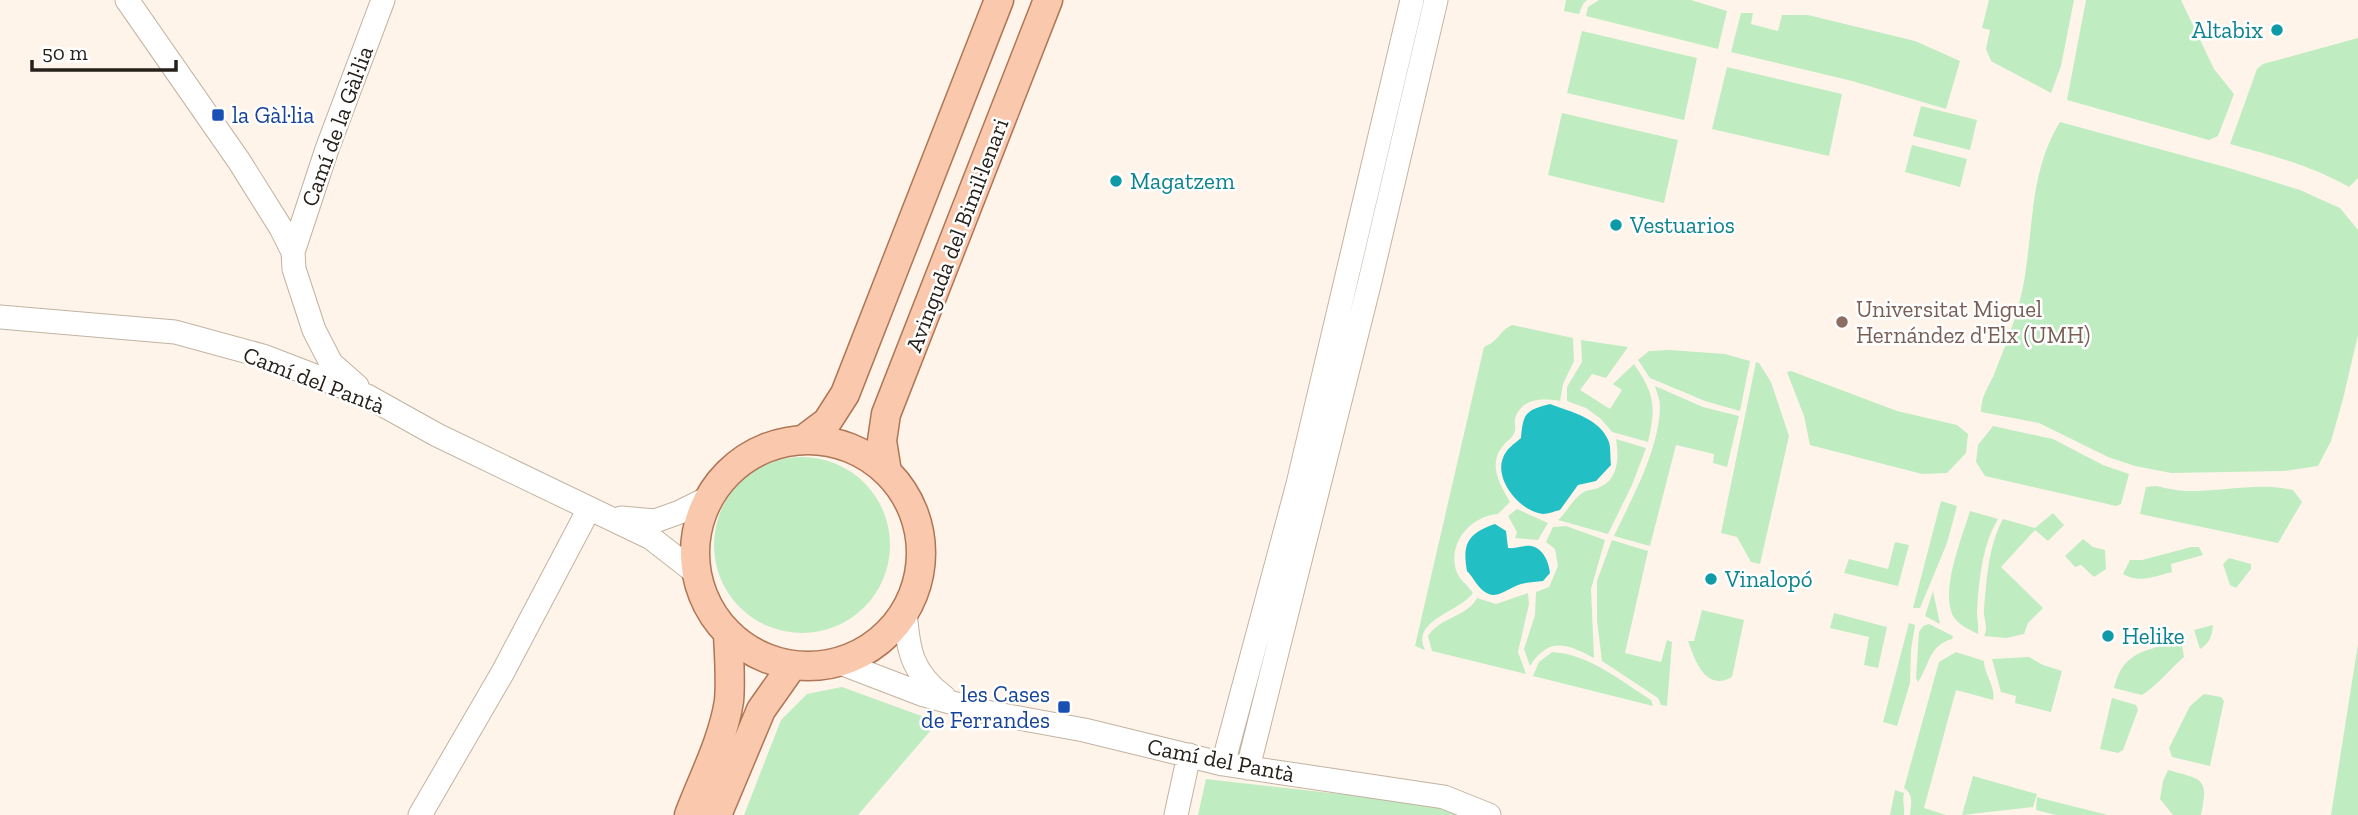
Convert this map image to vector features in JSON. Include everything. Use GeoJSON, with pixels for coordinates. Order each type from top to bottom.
{"type":"FeatureCollection","features":[{"type":"Feature","properties":{"kind":"main road","name":"Avinguda del Bimil·lenari"},"geometry":{"type":"LineString","coordinates":[[803,440],[827,422],[845,394],[999,0]]}},
{"type":"Feature","properties":{"kind":"main road","name":"Avinguda del Bimil·lenari"},"geometry":{"type":"LineString","coordinates":[[887,472],[882,441],[886,414],[1048,0]]}},
{"type":"Feature","properties":{"kind":"main road"},"geometry":{"type":"LineString","coordinates":[[803,440],[830,442],[854,450],[887,472],[908,502],[919,532],[919,573],[905,610],[890,630],[853,658],[816,666],[792,666],[759,656],[728,634],[713,616],[696,573],[695,540],[710,497],[724,478],[747,458],[775,445],[803,440]]}},
{"type":"Feature","properties":{"kind":"main road"},"geometry":{"type":"LineString","coordinates":[[689,815],[722,730],[727,709],[730,675],[728,634]]}},
{"type":"Feature","properties":{"kind":"main road"},"geometry":{"type":"LineString","coordinates":[[717,815],[761,710],[792,666]]}},
{"type":"Feature","properties":{"kind":"street"},"geometry":{"type":"LineString","coordinates":[[127,0],[239,160],[293,252],[294,269],[314,330],[331,363],[367,396]]}},
{"type":"Feature","properties":{"kind":"street","name":"Camí de la Gàl·lia"},"geometry":{"type":"LineString","coordinates":[[293,252],[327,149],[383,0]]}},
{"type":"Feature","properties":{"kind":"street"},"geometry":{"type":"LineString","coordinates":[[1223,764],[1298,484],[1412,0]]}},
{"type":"Feature","properties":{"kind":"street"},"geometry":{"type":"LineString","coordinates":[[1248,768],[1370,281],[1436,0]]}},
{"type":"Feature","properties":{"kind":"street","name":"Camí del Pantà"},"geometry":{"type":"LineString","coordinates":[[0,317],[175,332],[263,356],[367,396],[437,435],[650,538],[696,573]]}},
{"type":"Feature","properties":{"kind":"street","name":"Camí del Pantà"},"geometry":{"type":"LineString","coordinates":[[598,513],[655,521],[710,497]]}},
{"type":"Feature","properties":{"kind":"street"},"geometry":{"type":"LineString","coordinates":[[419,815],[598,513]]}},
{"type":"Feature","properties":{"kind":"street","name":"Camí del Pantà"},"geometry":{"type":"LineString","coordinates":[[905,610],[909,650],[916,669],[929,686],[952,703]]}},
{"type":"Feature","properties":{"kind":"street","name":"Camí del Pantà"},"geometry":{"type":"LineString","coordinates":[[838,662],[952,703],[1223,764],[1444,797],[1489,815]]}},
{"type":"Feature","properties":{"kind":"street"},"geometry":{"type":"LineString","coordinates":[[1176,815],[1189,755]]}},
{"type":"Feature","properties":{"kind":"green space"},"geometry":{"type":"Polygon","coordinates":[[[1566,0],[1587,0],[1579,14],[1564,11],[1566,0]]]}},
{"type":"Feature","properties":{"kind":"green space"},"geometry":{"type":"Polygon","coordinates":[[[1599,0],[1691,0],[1727,11],[1718,49],[1586,16],[1588,7],[1599,0]]]}},
{"type":"Feature","properties":{"kind":"green space"},"geometry":{"type":"Polygon","coordinates":[[[1989,0],[2074,0],[2061,66],[2051,93],[1991,61],[1986,49],[1990,30],[1982,28],[1989,0]]]}},
{"type":"Feature","properties":{"kind":"green space"},"geometry":{"type":"Polygon","coordinates":[[[2086,0],[2181,0],[2214,69],[2234,94],[2218,136],[2209,140],[2067,100],[2086,0]]]}},
{"type":"Feature","properties":{"kind":"green space"},"geometry":{"type":"Polygon","coordinates":[[[1741,13],[1753,13],[1751,24],[1778,31],[1782,15],[1808,15],[1915,41],[1960,61],[1946,109],[1852,81],[1731,52],[1741,13]]]}},
{"type":"Feature","properties":{"kind":"green space"},"geometry":{"type":"Polygon","coordinates":[[[1582,31],[1697,58],[1684,120],[1567,93],[1582,31]]]}},
{"type":"Feature","properties":{"kind":"green space"},"geometry":{"type":"Polygon","coordinates":[[[2358,38],[2358,178],[2349,187],[2306,167],[2230,144],[2257,69],[2263,64],[2358,38]]]}},
{"type":"Feature","properties":{"kind":"green space"},"geometry":{"type":"Polygon","coordinates":[[[1727,67],[1842,94],[1829,156],[1712,129],[1727,67]]]}},
{"type":"Feature","properties":{"kind":"green space"},"geometry":{"type":"Polygon","coordinates":[[[1921,106],[1977,120],[1970,150],[1913,136],[1921,106]]]}},
{"type":"Feature","properties":{"kind":"green space"},"geometry":{"type":"Polygon","coordinates":[[[1562,113],[1678,140],[1664,203],[1548,175],[1562,113]]]}},
{"type":"Feature","properties":{"kind":"green space"},"geometry":{"type":"Polygon","coordinates":[[[2060,122],[2300,190],[2340,208],[2358,230],[2358,335],[2331,441],[2318,466],[2284,471],[2171,473],[2108,457],[2039,423],[1981,412],[1984,396],[2018,309],[2025,278],[2036,187],[2049,143],[2060,122]]]}},
{"type":"Feature","properties":{"kind":"green space"},"geometry":{"type":"Polygon","coordinates":[[[1912,145],[1967,159],[1960,187],[1905,172],[1912,145]]]}},
{"type":"Feature","properties":{"kind":"green space"},"geometry":{"type":"Polygon","coordinates":[[[1512,325],[1573,338],[1574,361],[1563,384],[1560,401],[1533,401],[1518,412],[1514,433],[1502,447],[1496,461],[1499,482],[1510,502],[1498,514],[1479,520],[1464,532],[1455,550],[1454,560],[1459,577],[1473,593],[1424,631],[1422,640],[1425,650],[1415,646],[1484,347],[1512,325]]]}},
{"type":"Feature","properties":{"kind":"green space"},"geometry":{"type":"Polygon","coordinates":[[[1581,340],[1628,347],[1606,378],[1592,374],[1580,390],[1610,409],[1622,390],[1613,384],[1634,364],[1652,401],[1648,442],[1612,432],[1586,408],[1567,401],[1567,387],[1582,362],[1581,340]]]}},
{"type":"Feature","properties":{"kind":"green space"},"geometry":{"type":"Polygon","coordinates":[[[1649,351],[1725,354],[1750,361],[1740,411],[1705,401],[1650,378],[1638,360],[1649,351]]]}},
{"type":"Feature","properties":{"kind":"green space"},"geometry":{"type":"Polygon","coordinates":[[[1756,362],[1771,382],[1789,436],[1760,564],[1751,562],[1737,537],[1721,533],[1756,362]]]}},
{"type":"Feature","properties":{"kind":"green space"},"geometry":{"type":"Polygon","coordinates":[[[1791,371],[1897,411],[1957,425],[1968,434],[1966,453],[1947,473],[1922,474],[1810,445],[1804,416],[1787,372],[1791,371]]]}},
{"type":"Feature","properties":{"kind":"green space"},"geometry":{"type":"Polygon","coordinates":[[[1655,386],[1703,407],[1739,416],[1727,467],[1713,463],[1714,454],[1676,445],[1650,546],[1614,536],[1655,440],[1660,407],[1655,386]]]}},
{"type":"Feature","properties":{"kind":"green space"},"geometry":{"type":"Polygon","coordinates":[[[1993,426],[2053,439],[2103,465],[2129,474],[2121,504],[2116,506],[1985,476],[1976,462],[1978,445],[1993,426]]]}},
{"type":"Feature","properties":{"kind":"green space"},"geometry":{"type":"Polygon","coordinates":[[[1616,439],[1646,448],[1632,485],[1608,534],[1558,520],[1580,494],[1600,487],[1611,479],[1617,460],[1616,439]]]}},
{"type":"Feature","properties":{"kind":"green space"},"geometry":{"type":"Polygon","coordinates":[[[802,457],[836,464],[864,483],[883,511],[890,545],[883,579],[864,607],[836,626],[802,633],[768,626],[740,607],[721,579],[714,545],[721,511],[740,483],[768,464],[802,457]]]}},
{"type":"Feature","properties":{"kind":"green space"},"geometry":{"type":"Polygon","coordinates":[[[2146,487],[2188,491],[2280,488],[2293,490],[2302,502],[2278,543],[2140,514],[2146,487]]]}},
{"type":"Feature","properties":{"kind":"green space"},"geometry":{"type":"Polygon","coordinates":[[[1941,501],[1957,506],[1947,543],[1920,608],[1913,608],[1941,501]]]}},
{"type":"Feature","properties":{"kind":"green space"},"geometry":{"type":"Polygon","coordinates":[[[1517,509],[1548,523],[1538,540],[1515,538],[1517,532],[1508,516],[1517,509]]]}},
{"type":"Feature","properties":{"kind":"green space"},"geometry":{"type":"Polygon","coordinates":[[[1970,511],[1998,519],[1988,540],[1982,564],[1977,612],[1978,634],[1955,619],[1950,609],[1949,596],[1953,566],[1970,511]]]}},
{"type":"Feature","properties":{"kind":"green space"},"geometry":{"type":"Polygon","coordinates":[[[2053,513],[2064,525],[2048,541],[2035,530],[2001,567],[2043,608],[2028,623],[2024,634],[2006,638],[1984,636],[1989,563],[2003,519],[2035,528],[2053,513]]]}},
{"type":"Feature","properties":{"kind":"green space"},"geometry":{"type":"Polygon","coordinates":[[[1566,526],[1605,540],[1591,589],[1594,658],[1567,646],[1551,647],[1537,656],[1530,666],[1524,649],[1535,615],[1536,592],[1549,587],[1558,566],[1555,549],[1546,542],[1553,527],[1566,526]]]}},
{"type":"Feature","properties":{"kind":"green space"},"geometry":{"type":"Polygon","coordinates":[[[2083,539],[2093,547],[2105,550],[2106,569],[2094,577],[2081,565],[2075,567],[2065,556],[2083,539]]]}},
{"type":"Feature","properties":{"kind":"green space"},"geometry":{"type":"Polygon","coordinates":[[[1612,540],[1648,551],[1625,653],[1661,662],[1667,640],[1672,642],[1667,706],[1661,705],[1658,698],[1602,661],[1597,621],[1597,581],[1612,540]]]}},
{"type":"Feature","properties":{"kind":"green space"},"geometry":{"type":"Polygon","coordinates":[[[1895,542],[1909,545],[1898,586],[1844,573],[1849,559],[1888,569],[1895,542]]]}},
{"type":"Feature","properties":{"kind":"green space"},"geometry":{"type":"Polygon","coordinates":[[[2199,547],[2203,555],[2171,564],[2172,572],[2141,579],[2123,574],[2130,560],[2142,560],[2199,547]]]}},
{"type":"Feature","properties":{"kind":"green space"},"geometry":{"type":"Polygon","coordinates":[[[2229,558],[2251,564],[2251,569],[2236,588],[2230,585],[2223,564],[2229,558]]]}},
{"type":"Feature","properties":{"kind":"green space"},"geometry":{"type":"Polygon","coordinates":[[[1933,591],[1940,624],[1925,616],[1933,591]]]}},
{"type":"Feature","properties":{"kind":"green space"},"geometry":{"type":"Polygon","coordinates":[[[1528,593],[1529,604],[1518,652],[1526,674],[1432,651],[1428,636],[1433,630],[1467,609],[1477,598],[1496,604],[1528,593]]]}},
{"type":"Feature","properties":{"kind":"green space"},"geometry":{"type":"Polygon","coordinates":[[[1702,610],[1744,620],[1732,677],[1723,681],[1708,677],[1702,672],[1688,641],[1694,641],[1702,610]]]}},
{"type":"Feature","properties":{"kind":"green space"},"geometry":{"type":"Polygon","coordinates":[[[1834,613],[1887,627],[1878,668],[1864,665],[1869,637],[1830,628],[1834,613]]]}},
{"type":"Feature","properties":{"kind":"green space"},"geometry":{"type":"Polygon","coordinates":[[[1909,623],[1915,625],[1910,683],[1897,726],[1883,722],[1909,623]]]}},
{"type":"Feature","properties":{"kind":"green space"},"geometry":{"type":"Polygon","coordinates":[[[1929,624],[1953,636],[1934,651],[1918,682],[1919,632],[1923,626],[1929,624]]]}},
{"type":"Feature","properties":{"kind":"green space"},"geometry":{"type":"Polygon","coordinates":[[[2213,625],[2210,639],[2200,649],[2194,630],[2213,625]]]}},
{"type":"Feature","properties":{"kind":"green space"},"geometry":{"type":"Polygon","coordinates":[[[2180,634],[2184,657],[2153,687],[2142,695],[2114,688],[2120,671],[2130,659],[2161,646],[2160,639],[2180,634]]]}},
{"type":"Feature","properties":{"kind":"green space"},"geometry":{"type":"Polygon","coordinates":[[[2358,644],[2358,815],[2331,815],[2358,644]]]}},
{"type":"Feature","properties":{"kind":"green space"},"geometry":{"type":"Polygon","coordinates":[[[1552,652],[1592,663],[1651,700],[1653,706],[1533,676],[1539,662],[1552,652]]]}},
{"type":"Feature","properties":{"kind":"green space"},"geometry":{"type":"Polygon","coordinates":[[[1956,652],[1984,661],[1993,690],[1993,700],[1956,690],[1924,808],[1946,815],[1910,815],[1911,797],[1904,788],[1939,662],[1956,652]]]}},
{"type":"Feature","properties":{"kind":"green space"},"geometry":{"type":"Polygon","coordinates":[[[2029,657],[2062,671],[2051,712],[2015,703],[2016,696],[2001,692],[1992,659],[2029,657]]]}},
{"type":"Feature","properties":{"kind":"green space"},"geometry":{"type":"Polygon","coordinates":[[[842,687],[938,722],[858,815],[744,815],[781,720],[807,694],[842,687]]]}},
{"type":"Feature","properties":{"kind":"green space"},"geometry":{"type":"Polygon","coordinates":[[[2204,694],[2221,697],[2224,701],[2210,766],[2172,757],[2169,748],[2190,706],[2204,694]]]}},
{"type":"Feature","properties":{"kind":"green space"},"geometry":{"type":"Polygon","coordinates":[[[2112,698],[2136,705],[2138,710],[2123,750],[2118,753],[2100,749],[2112,698]]]}},
{"type":"Feature","properties":{"kind":"green space"},"geometry":{"type":"Polygon","coordinates":[[[2168,770],[2195,778],[2203,786],[2201,815],[2173,815],[2160,799],[2168,770]]]}},
{"type":"Feature","properties":{"kind":"green space"},"geometry":{"type":"Polygon","coordinates":[[[1973,776],[2037,794],[2033,807],[1962,815],[1973,776]]]}},
{"type":"Feature","properties":{"kind":"green space"},"geometry":{"type":"Polygon","coordinates":[[[1206,779],[1438,805],[1459,815],[1198,815],[1206,779]]]}},
{"type":"Feature","properties":{"kind":"green space"},"geometry":{"type":"Polygon","coordinates":[[[1895,790],[1904,793],[1904,815],[1890,815],[1895,790]]]}},
{"type":"Feature","properties":{"kind":"green space"},"geometry":{"type":"Polygon","coordinates":[[[2037,797],[2108,815],[2056,815],[2036,810],[2037,797]]]}},
{"type":"Feature","properties":{"kind":"water"},"geometry":{"type":"Polygon","coordinates":[[[1550,404],[1584,417],[1599,427],[1609,442],[1611,465],[1596,481],[1578,485],[1560,510],[1543,514],[1526,508],[1511,494],[1502,476],[1501,467],[1506,452],[1521,438],[1527,414],[1535,408],[1550,404]]]}},
{"type":"Feature","properties":{"kind":"water"},"geometry":{"type":"Polygon","coordinates":[[[1495,524],[1506,531],[1508,548],[1531,546],[1542,553],[1550,573],[1543,581],[1521,584],[1494,595],[1480,588],[1467,571],[1465,554],[1473,536],[1495,524]]]}},
{"type":"Feature","properties":{"kind":"place","name":"Altabix"},"geometry":{"type":"Point","coordinates":[2277,30]}},
{"type":"Feature","properties":{"kind":"place","name":"la Gàl·lia"},"geometry":{"type":"Point","coordinates":[218,115]}},
{"type":"Feature","properties":{"kind":"place","name":"Magatzem"},"geometry":{"type":"Point","coordinates":[1116,181]}},
{"type":"Feature","properties":{"kind":"place","name":"Vestuarios"},"geometry":{"type":"Point","coordinates":[1616,225]}},
{"type":"Feature","properties":{"kind":"place","name":"Universitat Miguel Hernández d'Elx (UMH)"},"geometry":{"type":"Point","coordinates":[1842,322]}},
{"type":"Feature","properties":{"kind":"place","name":"Vinalopó"},"geometry":{"type":"Point","coordinates":[1711,579]}},
{"type":"Feature","properties":{"kind":"place","name":"Helike"},"geometry":{"type":"Point","coordinates":[2108,636]}},
{"type":"Feature","properties":{"kind":"place","name":"les Cases de Ferrandes"},"geometry":{"type":"Point","coordinates":[1064,707]}}]}
